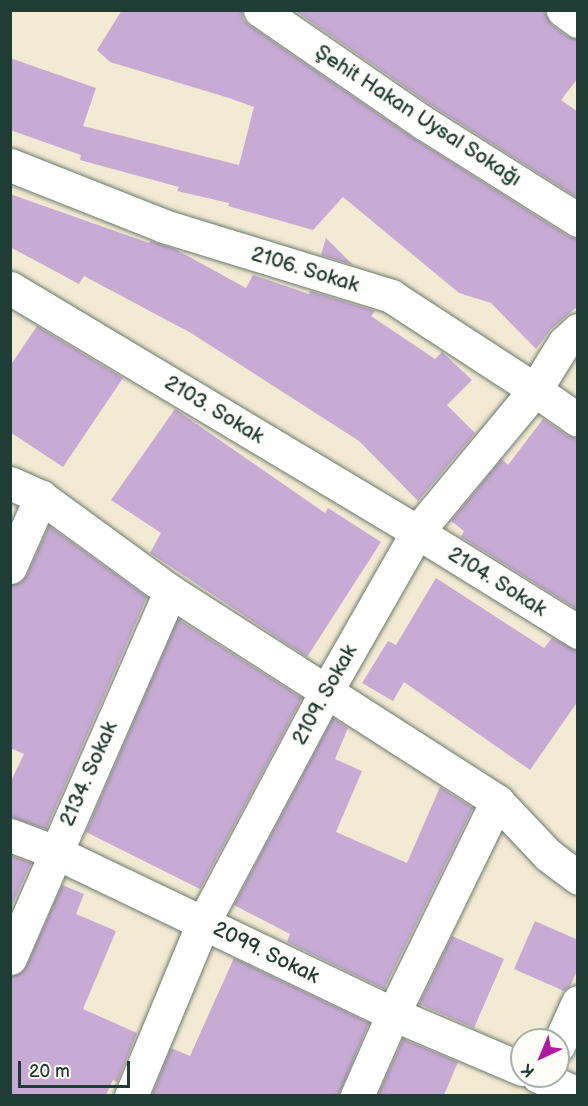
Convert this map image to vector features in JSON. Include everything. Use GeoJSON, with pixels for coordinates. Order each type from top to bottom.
{"type":"FeatureCollection","features":[{"type":"Feature","properties":{"kind":"street","name":"Şehit Hakan Uysal Sokağı"},"geometry":{"type":"LineString","coordinates":[[260,10],[424,123],[578,220]]}},
{"type":"Feature","properties":{"kind":"street"},"geometry":{"type":"LineString","coordinates":[[563,10],[578,21]]}},
{"type":"Feature","properties":{"kind":"street","name":"2106. Sokak"},"geometry":{"type":"LineString","coordinates":[[10,165],[164,226],[391,297],[578,420]]}},
{"type":"Feature","properties":{"kind":"street","name":"2103. Sokak"},"geometry":{"type":"LineString","coordinates":[[10,288],[417,532]]}},
{"type":"Feature","properties":{"kind":"street","name":"2109. Sokak"},"geometry":{"type":"LineString","coordinates":[[131,1095],[203,922],[327,690],[417,532],[535,390],[564,343],[578,330]]}},
{"type":"Feature","properties":{"kind":"street"},"geometry":{"type":"LineString","coordinates":[[10,483],[41,497],[170,591],[497,801],[548,855],[578,878]]}},
{"type":"Feature","properties":{"kind":"street"},"geometry":{"type":"LineString","coordinates":[[10,567],[41,497]]}},
{"type":"Feature","properties":{"kind":"street","name":"2104. Sokak"},"geometry":{"type":"LineString","coordinates":[[417,532],[578,632]]}},
{"type":"Feature","properties":{"kind":"street","name":"2134. Sokak"},"geometry":{"type":"LineString","coordinates":[[10,958],[170,591]]}},
{"type":"Feature","properties":{"kind":"street"},"geometry":{"type":"LineString","coordinates":[[357,1095],[393,1014],[497,801]]}},
{"type":"Feature","properties":{"kind":"street","name":"2099. Sokak"},"geometry":{"type":"LineString","coordinates":[[10,835],[55,852],[393,1014],[510,1067]]}},
{"type":"Feature","properties":{"kind":"street"},"geometry":{"type":"LineString","coordinates":[[566,1028],[578,1002]]}},
{"type":"Feature","properties":{"kind":"street","name":"2099. Sokak"},"geometry":{"type":"LineString","coordinates":[[562,1088],[578,1094]]}},
{"type":"Feature","properties":{"kind":"building"},"geometry":{"type":"Polygon","coordinates":[[[122,10],[242,10],[243,19],[249,25],[413,138],[568,236],[578,239],[578,306],[551,329],[536,349],[491,303],[459,293],[343,197],[313,230],[228,206],[229,203],[177,191],[179,187],[80,160],[81,155],[10,130],[10,58],[96,88],[83,126],[239,165],[254,107],[110,62],[97,50],[122,10]]]}},
{"type":"Feature","properties":{"kind":"building"},"geometry":{"type":"Polygon","coordinates":[[[294,10],[544,10],[552,25],[567,36],[578,39],[578,78],[561,100],[578,112],[578,198],[434,107],[294,10]]]}},
{"type":"Feature","properties":{"kind":"building"},"geometry":{"type":"Polygon","coordinates":[[[10,194],[149,243],[151,241],[175,249],[246,288],[253,275],[309,294],[310,291],[375,311],[371,316],[435,359],[442,352],[472,380],[447,405],[475,433],[418,501],[359,441],[191,333],[84,276],[79,284],[10,247],[10,194]]]}},
{"type":"Feature","properties":{"kind":"building"},"geometry":{"type":"Polygon","coordinates":[[[326,238],[353,265],[321,255],[326,238]]]}},
{"type":"Feature","properties":{"kind":"building"},"geometry":{"type":"Polygon","coordinates":[[[37,326],[123,378],[63,467],[10,432],[10,366],[37,326]]]}},
{"type":"Feature","properties":{"kind":"building"},"geometry":{"type":"Polygon","coordinates":[[[175,409],[325,513],[328,508],[381,542],[307,657],[150,553],[161,533],[111,500],[175,409]]]}},
{"type":"Feature","properties":{"kind":"building"},"geometry":{"type":"Polygon","coordinates":[[[543,419],[567,435],[578,439],[578,610],[461,537],[464,531],[451,521],[502,459],[508,465],[543,419]]]}},
{"type":"Feature","properties":{"kind":"building"},"geometry":{"type":"Polygon","coordinates":[[[49,526],[147,597],[46,829],[10,817],[10,783],[24,754],[10,748],[10,585],[21,582],[27,575],[49,526]]]}},
{"type":"Feature","properties":{"kind":"building"},"geometry":{"type":"Polygon","coordinates":[[[436,578],[544,648],[552,638],[578,651],[578,701],[530,770],[404,682],[393,701],[362,683],[388,641],[396,645],[436,578]]]}},
{"type":"Feature","properties":{"kind":"building"},"geometry":{"type":"Polygon","coordinates":[[[178,619],[302,698],[200,889],[86,832],[178,619]]]}},
{"type":"Feature","properties":{"kind":"building"},"geometry":{"type":"Polygon","coordinates":[[[333,718],[348,728],[335,759],[362,771],[336,832],[407,863],[440,787],[473,808],[384,989],[287,942],[290,934],[234,905],[333,718]]]}},
{"type":"Feature","properties":{"kind":"building"},"geometry":{"type":"Polygon","coordinates":[[[10,855],[31,863],[10,910],[10,855]]]}},
{"type":"Feature","properties":{"kind":"building"},"geometry":{"type":"Polygon","coordinates":[[[62,885],[84,894],[76,914],[116,931],[83,1009],[137,1033],[117,1082],[113,1080],[106,1095],[10,1095],[10,976],[21,973],[27,965],[62,885]]]}},
{"type":"Feature","properties":{"kind":"building"},"geometry":{"type":"Polygon","coordinates":[[[535,921],[578,940],[578,969],[570,986],[564,991],[514,969],[535,921]]]}},
{"type":"Feature","properties":{"kind":"building"},"geometry":{"type":"Polygon","coordinates":[[[452,936],[504,959],[474,1028],[419,1004],[452,936]]]}},
{"type":"Feature","properties":{"kind":"building"},"geometry":{"type":"Polygon","coordinates":[[[234,958],[369,1023],[339,1095],[152,1095],[171,1048],[190,1056],[234,958]]]}},
{"type":"Feature","properties":{"kind":"building"},"geometry":{"type":"Polygon","coordinates":[[[403,1039],[458,1062],[444,1095],[378,1095],[403,1039]]]}}]}
